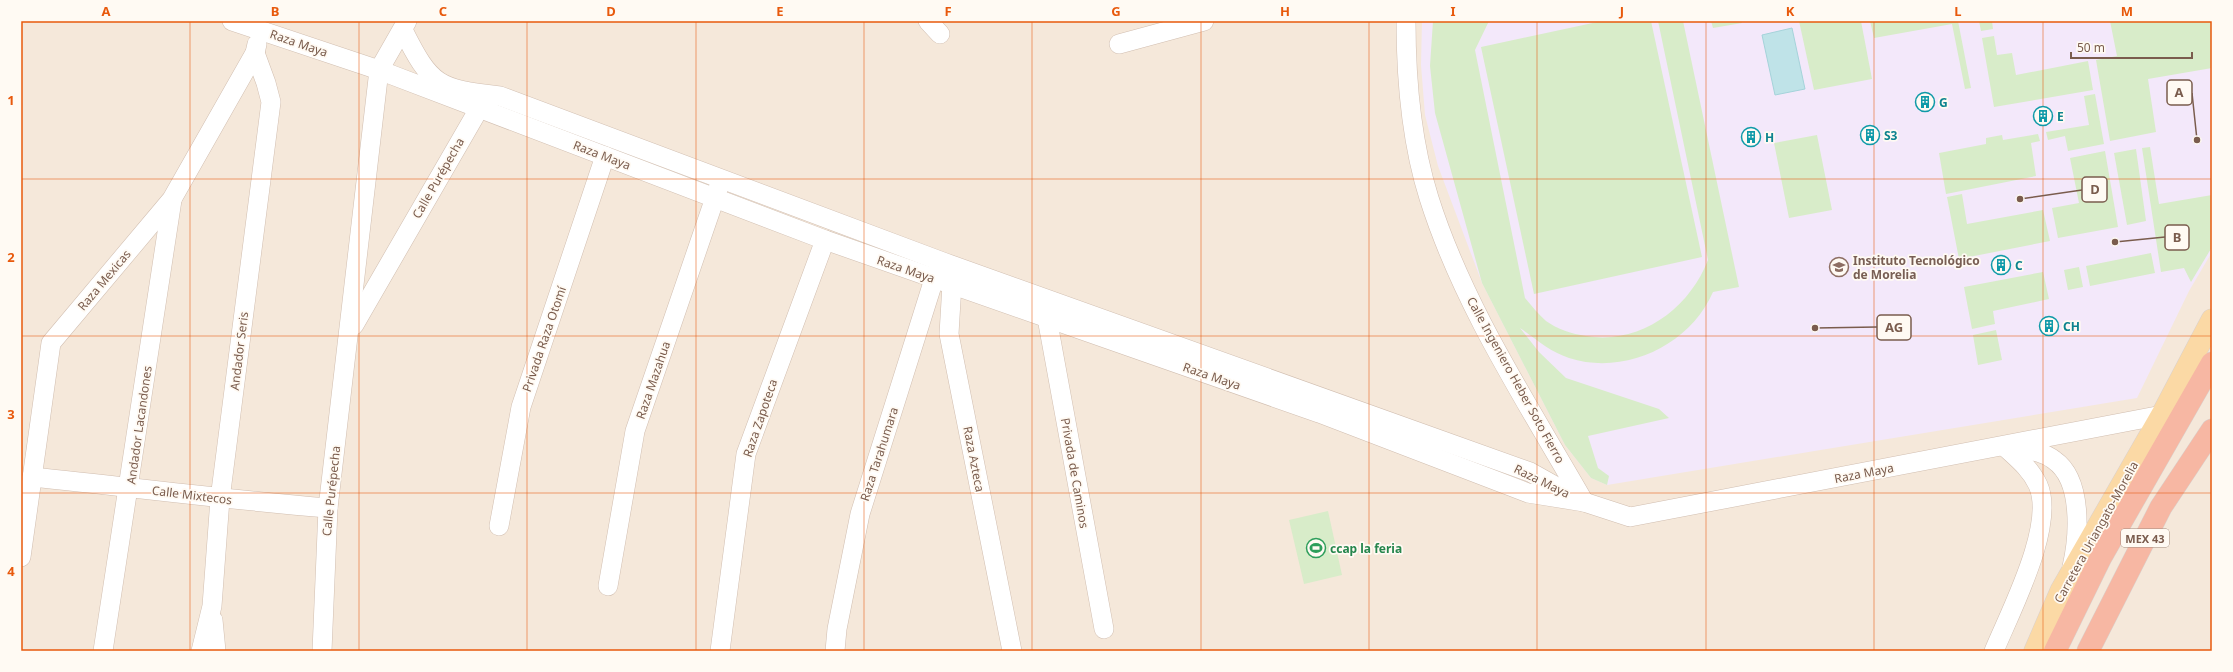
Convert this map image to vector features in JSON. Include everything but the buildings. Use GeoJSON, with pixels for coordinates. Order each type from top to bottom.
{"type":"FeatureCollection","features":[{"type":"Feature","properties":{"kind":"highway","name":"MEX 43"},"geometry":{"type":"LineString","coordinates":[[2055,651],[2101,557],[2212,364]]}},
{"type":"Feature","properties":{"kind":"highway","name":"MEX 43"},"geometry":{"type":"LineString","coordinates":[[2088,651],[2161,507],[2212,430]]}},
{"type":"Feature","properties":{"kind":"main road","name":"Carretera Uriangato-Morelia"},"geometry":{"type":"LineString","coordinates":[[2035,651],[2070,574],[2162,415],[2212,320]]}},
{"type":"Feature","properties":{"kind":"street","name":"Raza Maya"},"geometry":{"type":"LineString","coordinates":[[232,21],[379,70],[480,107],[825,240],[934,279]]}},
{"type":"Feature","properties":{"kind":"street"},"geometry":{"type":"LineString","coordinates":[[1119,44],[1204,21]]}},
{"type":"Feature","properties":{"kind":"street","name":"Calle Ingeniero Heber Soto Fierro"},"geometry":{"type":"LineString","coordinates":[[1406,21],[1406,61],[1413,130],[1429,197],[1452,260],[1481,321],[1584,502]]}},
{"type":"Feature","properties":{"kind":"street","name":"Raza Maya"},"geometry":{"type":"LineString","coordinates":[[405,25],[417,56],[428,74],[443,85],[462,92],[500,96],[720,179],[951,271],[1530,472],[1584,502]]}},
{"type":"Feature","properties":{"kind":"street"},"geometry":{"type":"LineString","coordinates":[[379,70],[405,25]]}},
{"type":"Feature","properties":{"kind":"street","name":"Raza Mexicas"},"geometry":{"type":"LineString","coordinates":[[21,556],[51,343],[172,199],[255,53],[260,30]]}},
{"type":"Feature","properties":{"kind":"street","name":"Andador Seris"},"geometry":{"type":"LineString","coordinates":[[201,651],[212,606],[220,499],[270,102],[266,83],[255,53]]}},
{"type":"Feature","properties":{"kind":"street","name":"Calle Purépecha"},"geometry":{"type":"LineString","coordinates":[[322,651],[328,508],[350,332],[379,70]]}},
{"type":"Feature","properties":{"kind":"street"},"geometry":{"type":"LineString","coordinates":[[480,107],[500,96]]}},
{"type":"Feature","properties":{"kind":"street","name":"Calle Purépecha"},"geometry":{"type":"LineString","coordinates":[[350,332],[480,107]]}},
{"type":"Feature","properties":{"kind":"street","name":"Privada Raza Otomí"},"geometry":{"type":"LineString","coordinates":[[499,526],[521,407],[606,156]]}},
{"type":"Feature","properties":{"kind":"street","name":"Raza Mazahua"},"geometry":{"type":"LineString","coordinates":[[608,586],[635,431],[715,198],[720,179]]}},
{"type":"Feature","properties":{"kind":"street","name":"Andador Lacandones"},"geometry":{"type":"LineString","coordinates":[[103,651],[130,487],[172,199]]}},
{"type":"Feature","properties":{"kind":"street","name":"Raza Zapoteca"},"geometry":{"type":"LineString","coordinates":[[720,651],[746,454],[825,240]]}},
{"type":"Feature","properties":{"kind":"street","name":"Raza Maya"},"geometry":{"type":"LineString","coordinates":[[951,271],[1047,318],[1319,414],[1528,493],[1584,502],[1630,517],[2162,415]]}},
{"type":"Feature","properties":{"kind":"street","name":"Raza Tarahumara"},"geometry":{"type":"LineString","coordinates":[[835,651],[837,629],[860,514],[934,279],[951,271]]}},
{"type":"Feature","properties":{"kind":"street","name":"Raza Azteca"},"geometry":{"type":"LineString","coordinates":[[951,271],[949,334],[1012,651]]}},
{"type":"Feature","properties":{"kind":"street","name":"Privada de Caminos"},"geometry":{"type":"LineString","coordinates":[[1047,318],[1104,629]]}},
{"type":"Feature","properties":{"kind":"street","name":"Raza Maya"},"geometry":{"type":"LineString","coordinates":[[2004,446],[2031,451],[2054,460],[2064,470],[2071,481],[2077,525],[2076,550],[2070,574]]}},
{"type":"Feature","properties":{"kind":"street"},"geometry":{"type":"LineString","coordinates":[[1994,651],[2037,544],[2042,504],[2039,486],[2030,470],[2004,446]]}},
{"type":"Feature","properties":{"kind":"street","name":"Calle Mixtecos"},"geometry":{"type":"LineString","coordinates":[[32,477],[130,487],[220,499],[328,508]]}},
{"type":"Feature","properties":{"kind":"street"},"geometry":{"type":"LineString","coordinates":[[212,606],[216,651]]}},
{"type":"Feature","properties":{"kind":"shaded area"},"geometry":{"type":"Polygon","coordinates":[[[21,21],[2212,21],[2212,651],[21,651],[21,21]]]}},
{"type":"Feature","properties":{"kind":"shaded area","name":"Instituto Tecnológico de Morelia"},"geometry":{"type":"Polygon","coordinates":[[[1422,21],[2212,21],[2212,252],[2189,291],[2137,398],[1607,485],[1591,478],[1565,445],[1482,283],[1438,166],[1425,115],[1421,65],[1422,21]]]}},
{"type":"Feature","properties":{"kind":"green space"},"geometry":{"type":"Polygon","coordinates":[[[1433,21],[1489,21],[1475,50],[1525,298],[1546,321],[1565,331],[1586,336],[1606,337],[1625,335],[1643,329],[1660,320],[1689,294],[1700,278],[1708,260],[1658,21],[1683,21],[1739,287],[1713,292],[1703,311],[1689,327],[1672,341],[1653,352],[1633,359],[1612,363],[1590,363],[1569,358],[1549,349],[1520,328],[1539,352],[1566,378],[1659,409],[1669,418],[1588,436],[1598,468],[1609,476],[1607,485],[1591,478],[1565,445],[1482,283],[1435,113],[1430,66],[1433,21]]]}},
{"type":"Feature","properties":{"kind":"green space"},"geometry":{"type":"Polygon","coordinates":[[[1602,21],[1651,21],[1702,257],[1534,294],[1481,47],[1602,21]]]}},
{"type":"Feature","properties":{"kind":"green space"},"geometry":{"type":"Polygon","coordinates":[[[1711,21],[1741,21],[1742,23],[1713,28],[1711,21]]]}},
{"type":"Feature","properties":{"kind":"green space"},"geometry":{"type":"Polygon","coordinates":[[[1799,21],[1861,21],[1872,79],[1814,90],[1799,21]]]}},
{"type":"Feature","properties":{"kind":"green space"},"geometry":{"type":"Polygon","coordinates":[[[1870,21],[1958,21],[1971,88],[1965,89],[1952,24],[1874,38],[1870,21]]]}},
{"type":"Feature","properties":{"kind":"green space"},"geometry":{"type":"Polygon","coordinates":[[[1979,21],[1992,21],[1993,29],[1981,31],[1979,21]]]}},
{"type":"Feature","properties":{"kind":"green space"},"geometry":{"type":"Polygon","coordinates":[[[2110,21],[2212,21],[2212,68],[2148,79],[2156,132],[2110,141],[2096,60],[2117,56],[2110,21]]]}},
{"type":"Feature","properties":{"kind":"green space"},"geometry":{"type":"Polygon","coordinates":[[[1994,36],[1997,55],[2012,53],[2016,75],[2088,61],[2093,90],[1994,107],[1982,38],[1994,36]]]}},
{"type":"Feature","properties":{"kind":"green space"},"geometry":{"type":"Polygon","coordinates":[[[2095,94],[2104,144],[2068,151],[2065,136],[2048,140],[2046,132],[2089,125],[2084,96],[2095,94]]]}},
{"type":"Feature","properties":{"kind":"green space"},"geometry":{"type":"Polygon","coordinates":[[[2038,134],[2040,141],[2031,143],[2036,176],[1946,194],[1939,153],[1986,144],[1986,138],[2002,135],[2003,140],[2038,134]]]}},
{"type":"Feature","properties":{"kind":"green space"},"geometry":{"type":"Polygon","coordinates":[[[1817,135],[1832,210],[1789,218],[1774,143],[1817,135]]]}},
{"type":"Feature","properties":{"kind":"green space"},"geometry":{"type":"Polygon","coordinates":[[[2150,147],[2159,204],[2212,195],[2212,247],[2191,282],[2184,268],[2161,272],[2142,148],[2150,147]]]}},
{"type":"Feature","properties":{"kind":"green space"},"geometry":{"type":"Polygon","coordinates":[[[2136,149],[2146,221],[2127,225],[2114,153],[2136,149]]]}},
{"type":"Feature","properties":{"kind":"green space"},"geometry":{"type":"Polygon","coordinates":[[[2105,151],[2118,227],[2058,238],[2052,208],[2079,203],[2070,158],[2105,151]]]}},
{"type":"Feature","properties":{"kind":"green space"},"geometry":{"type":"Polygon","coordinates":[[[1962,194],[1967,224],[2043,210],[2050,241],[1959,259],[1947,197],[1962,194]]]}},
{"type":"Feature","properties":{"kind":"green space"},"geometry":{"type":"Polygon","coordinates":[[[2151,253],[2155,273],[2090,286],[2086,266],[2151,253]]]}},
{"type":"Feature","properties":{"kind":"green space"},"geometry":{"type":"Polygon","coordinates":[[[2079,267],[2083,287],[2068,290],[2064,270],[2079,267]]]}},
{"type":"Feature","properties":{"kind":"green space"},"geometry":{"type":"Polygon","coordinates":[[[2043,272],[2049,299],[1993,311],[1995,324],[1972,329],[1964,287],[2043,272]]]}},
{"type":"Feature","properties":{"kind":"green space"},"geometry":{"type":"Polygon","coordinates":[[[1996,330],[2002,360],[1978,365],[1973,335],[1996,330]]]}},
{"type":"Feature","properties":{"kind":"green space","name":"ccap la feria"},"geometry":{"type":"Polygon","coordinates":[[[1328,511],[1342,575],[1304,584],[1289,520],[1328,511]]]}},
{"type":"Feature","properties":{"kind":"water"},"geometry":{"type":"Polygon","coordinates":[[[1792,28],[1805,89],[1775,95],[1762,35],[1792,28]]]}},
{"type":"Feature","properties":{"kind":"place","name":"G"},"geometry":{"type":"Point","coordinates":[1925,102]}},
{"type":"Feature","properties":{"kind":"place","name":"E"},"geometry":{"type":"Point","coordinates":[2043,116]}},
{"type":"Feature","properties":{"kind":"place","name":"S3"},"geometry":{"type":"Point","coordinates":[1870,135]}},
{"type":"Feature","properties":{"kind":"place","name":"H"},"geometry":{"type":"Point","coordinates":[1751,137]}},
{"type":"Feature","properties":{"kind":"place","name":"A"},"geometry":{"type":"Point","coordinates":[2197,140]}},
{"type":"Feature","properties":{"kind":"place","name":"D"},"geometry":{"type":"Point","coordinates":[2020,199]}},
{"type":"Feature","properties":{"kind":"place","name":"B"},"geometry":{"type":"Point","coordinates":[2115,242]}},
{"type":"Feature","properties":{"kind":"place","name":"C"},"geometry":{"type":"Point","coordinates":[2001,265]}},
{"type":"Feature","properties":{"kind":"place","name":"Instituto Tecnológico de Morelia"},"geometry":{"type":"Point","coordinates":[1839,267]}},
{"type":"Feature","properties":{"kind":"place","name":"CH"},"geometry":{"type":"Point","coordinates":[2049,326]}},
{"type":"Feature","properties":{"kind":"place","name":"AG"},"geometry":{"type":"Point","coordinates":[1815,328]}},
{"type":"Feature","properties":{"kind":"place","name":"ccap la feria"},"geometry":{"type":"Point","coordinates":[1316,548]}}]}
